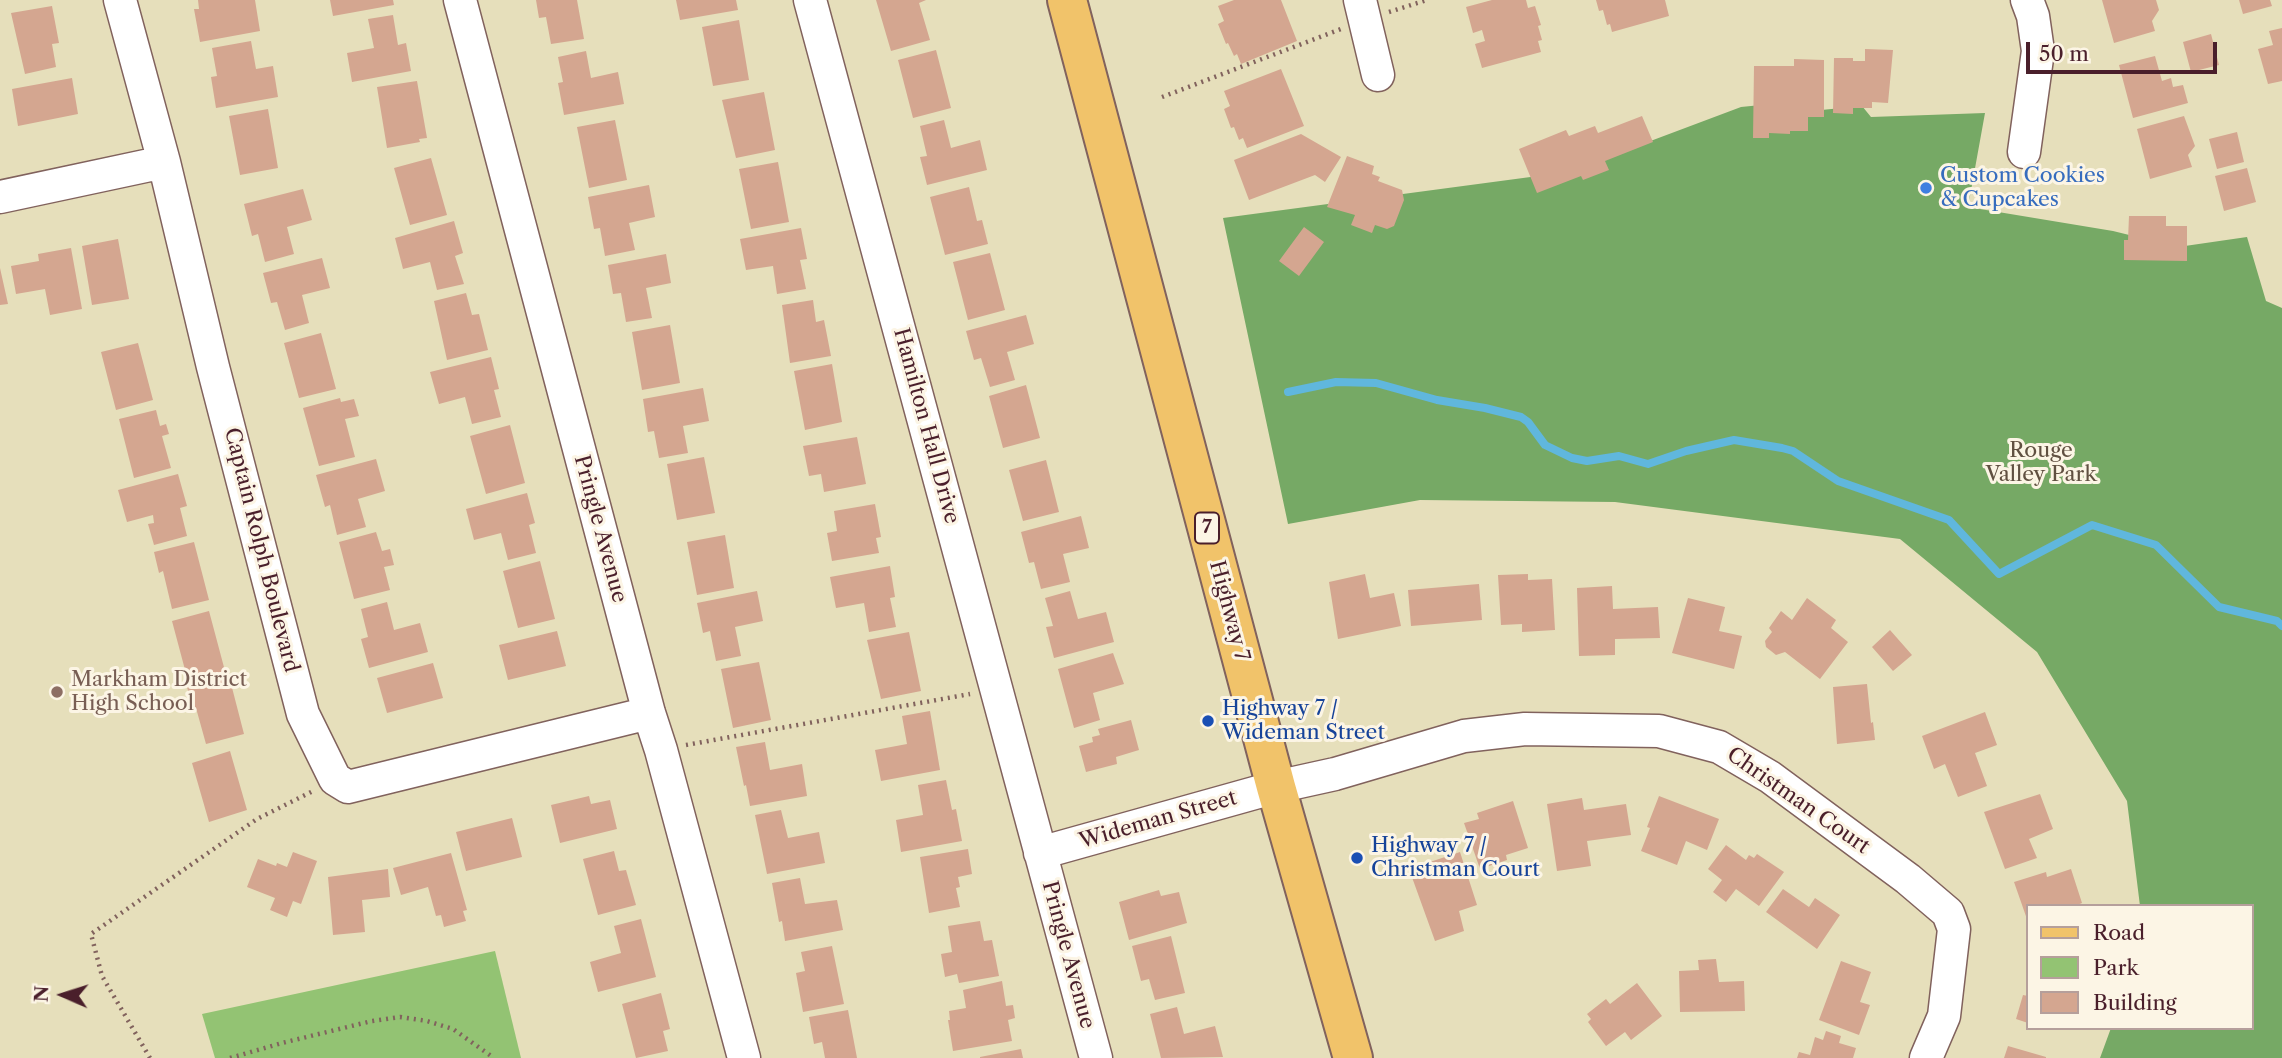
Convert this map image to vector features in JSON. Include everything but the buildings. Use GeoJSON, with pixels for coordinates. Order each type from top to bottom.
{"type":"FeatureCollection","features":[{"type":"Feature","properties":{"kind":"main road","name":"Highway 7"},"geometry":{"type":"LineString","coordinates":[[1068,0],[1276,787],[1353,1058]]}},
{"type":"Feature","properties":{"kind":"street","name":"Captain Rolph Boulevard"},"geometry":{"type":"LineString","coordinates":[[120,0],[164,162],[303,714],[335,779]]}},
{"type":"Feature","properties":{"kind":"street","name":"Pringle Avenue"},"geometry":{"type":"LineString","coordinates":[[460,0],[649,713],[744,1058]]}},
{"type":"Feature","properties":{"kind":"street","name":"Hamilton Hall Drive"},"geometry":{"type":"LineString","coordinates":[[810,0],[1040,853]]}},
{"type":"Feature","properties":{"kind":"street"},"geometry":{"type":"LineString","coordinates":[[2024,152],[2038,51],[2033,16],[2027,0]]}},
{"type":"Feature","properties":{"kind":"street"},"geometry":{"type":"LineString","coordinates":[[1362,10],[1378,75]]}},
{"type":"Feature","properties":{"kind":"street"},"geometry":{"type":"LineString","coordinates":[[0,197],[164,162]]}},
{"type":"Feature","properties":{"kind":"street"},"geometry":{"type":"LineString","coordinates":[[335,779],[348,787],[649,713]]}},
{"type":"Feature","properties":{"kind":"street","name":"Christman Court"},"geometry":{"type":"LineString","coordinates":[[1276,787],[1335,774],[1464,736],[1525,729],[1659,731],[1719,747],[1770,777],[1909,879],[1948,913],[1954,929],[1944,1016],[1926,1058]]}},
{"type":"Feature","properties":{"kind":"street","name":"Wideman Street"},"geometry":{"type":"LineString","coordinates":[[1040,853],[1276,787]]}},
{"type":"Feature","properties":{"kind":"street","name":"Pringle Avenue"},"geometry":{"type":"LineString","coordinates":[[1040,853],[1096,1058]]}},
{"type":"Feature","properties":{"kind":"path"},"geometry":{"type":"LineString","coordinates":[[1162,97],[1362,10],[1427,0]]}},
{"type":"Feature","properties":{"kind":"path"},"geometry":{"type":"LineString","coordinates":[[661,750],[997,689]]}},
{"type":"Feature","properties":{"kind":"path"},"geometry":{"type":"LineString","coordinates":[[150,1058],[102,976],[91,934],[257,819],[335,779]]}},
{"type":"Feature","properties":{"kind":"path"},"geometry":{"type":"LineString","coordinates":[[230,1058],[282,1042],[400,1017],[453,1029],[495,1058]]}},
{"type":"Feature","properties":{"kind":"green space","name":"Rouge Valley Park"},"geometry":{"type":"Polygon","coordinates":[[[1761,105],[1801,112],[1862,106],[1871,117],[1985,113],[1968,207],[2113,231],[2178,247],[2247,237],[2266,301],[2282,308],[2282,1058],[2100,1058],[2110,1030],[2254,1030],[2254,904],[2140,904],[2127,801],[2037,652],[1900,539],[1615,502],[1420,500],[1288,524],[1223,218],[1568,172],[1741,107],[1761,105]]]}},
{"type":"Feature","properties":{"kind":"green space"},"geometry":{"type":"Polygon","coordinates":[[[495,951],[521,1058],[215,1058],[202,1014],[495,951]]]}},
{"type":"Feature","properties":{"kind":"waterway"},"geometry":{"type":"LineString","coordinates":[[1288,392],[1336,382],[1376,383],[1437,400],[1485,408],[1521,417],[1545,445],[1572,458],[1587,461],[1619,456],[1648,464],[1686,451],[1734,440],[1782,448],[1793,451],[1838,481],[1949,520],[1999,574],[2092,525],[2156,545],[2219,607],[2277,621],[2282,626]]}},
{"type":"Feature","properties":{"kind":"place","name":"Custom Cookies & Cupcakes"},"geometry":{"type":"Point","coordinates":[1926,188]}},
{"type":"Feature","properties":{"kind":"place","name":"Markham District High School"},"geometry":{"type":"Point","coordinates":[57,692]}},
{"type":"Feature","properties":{"kind":"place","name":"Highway 7 / Wideman Street"},"geometry":{"type":"Point","coordinates":[1208,721]}},
{"type":"Feature","properties":{"kind":"place","name":"Highway 7 / Christman Court"},"geometry":{"type":"Point","coordinates":[1357,858]}}]}
